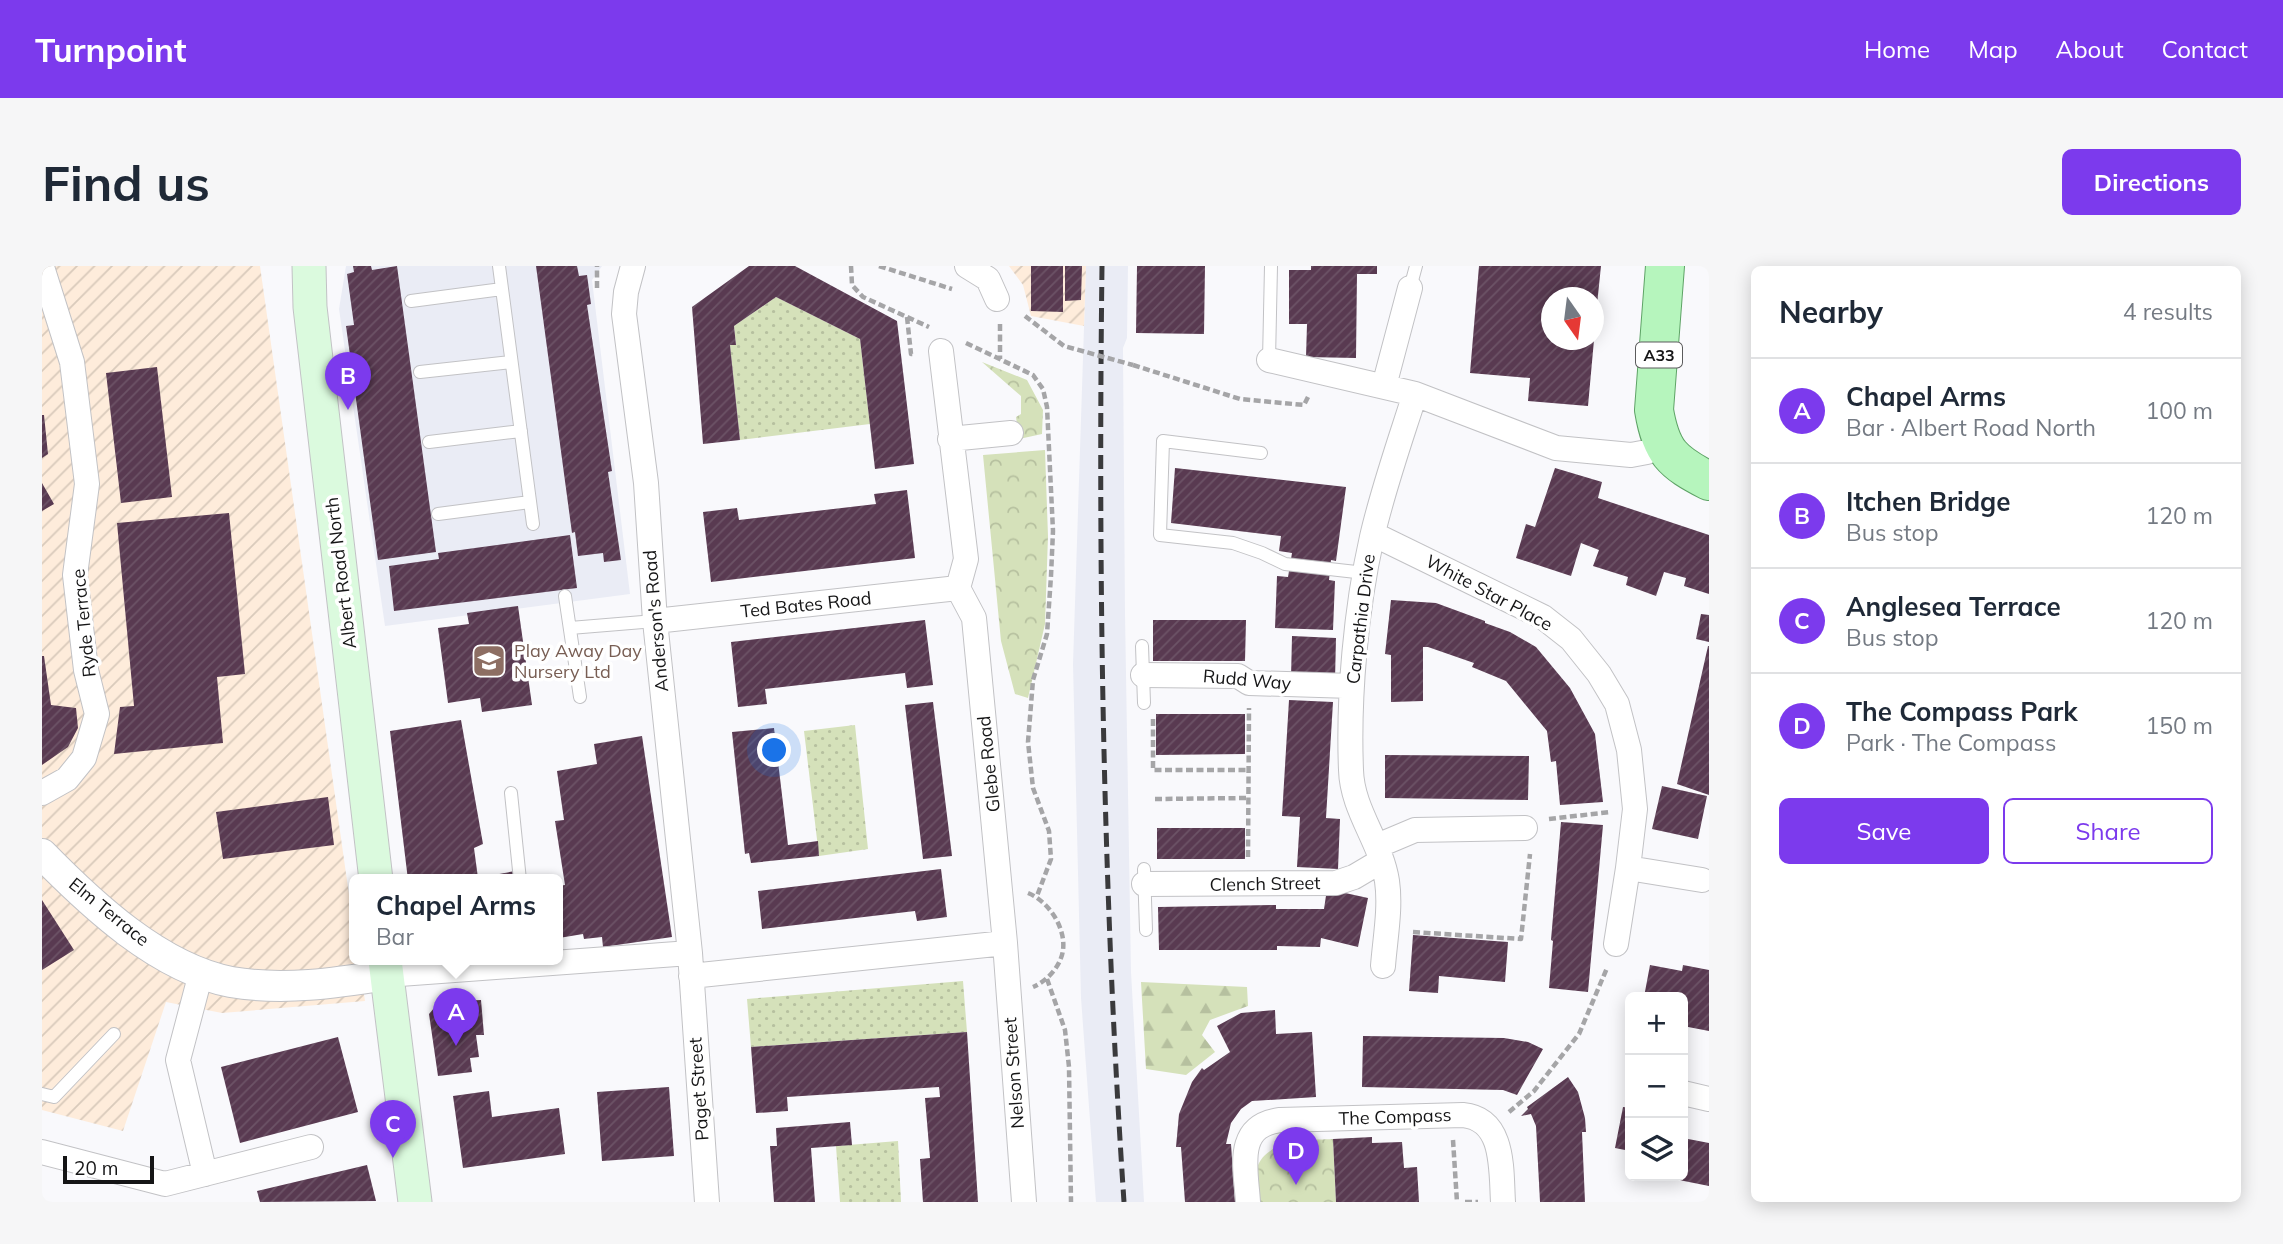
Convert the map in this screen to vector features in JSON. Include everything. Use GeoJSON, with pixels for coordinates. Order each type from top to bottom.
{"type":"FeatureCollection","features":[{"type":"Feature","properties":{"kind":"main road","name":"Albert Road North"},"geometry":{"type":"LineString","coordinates":[[309,266],[312,321],[375,874]]}},
{"type":"Feature","properties":{"kind":"main road","name":"A33"},"geometry":{"type":"LineString","coordinates":[[1662,444],[1654,410],[1665,266]]}},
{"type":"Feature","properties":{"kind":"main road"},"geometry":{"type":"LineString","coordinates":[[1662,444],[1675,459],[1709,481]]}},
{"type":"Feature","properties":{"kind":"main road"},"geometry":{"type":"LineString","coordinates":[[386,967],[415,1202]]}},
{"type":"Feature","properties":{"kind":"street","name":"Anderson's Road"},"geometry":{"type":"LineString","coordinates":[[633,266],[624,314],[646,483],[655,621],[690,964]]}},
{"type":"Feature","properties":{"kind":"street"},"geometry":{"type":"LineString","coordinates":[[967,266],[988,279],[997,299]]}},
{"type":"Feature","properties":{"kind":"street","name":"Ryde Terrace"},"geometry":{"type":"LineString","coordinates":[[42,267],[72,362],[87,484],[75,575],[86,670],[97,714],[85,758],[67,779],[42,793]]}},
{"type":"Feature","properties":{"kind":"street"},"geometry":{"type":"LineString","coordinates":[[1384,386],[1413,277]]}},
{"type":"Feature","properties":{"kind":"street"},"geometry":{"type":"LineString","coordinates":[[941,351],[966,559],[958,588]]}},
{"type":"Feature","properties":{"kind":"street"},"geometry":{"type":"LineString","coordinates":[[1269,360],[1415,394],[1556,448],[1631,455],[1647,452],[1662,444]]}},
{"type":"Feature","properties":{"kind":"street","name":"Carpathia Drive"},"geometry":{"type":"LineString","coordinates":[[1383,966],[1388,890],[1379,854],[1357,803],[1350,773],[1352,686],[1365,573],[1373,534],[1415,394]]}},
{"type":"Feature","properties":{"kind":"street"},"geometry":{"type":"LineString","coordinates":[[950,439],[1011,433]]}},
{"type":"Feature","properties":{"kind":"street","name":"White Star Place"},"geometry":{"type":"LineString","coordinates":[[1373,534],[1543,617],[1571,639],[1599,674],[1617,704],[1629,750],[1634,809],[1616,944]]}},
{"type":"Feature","properties":{"kind":"street","name":"Ted Bates Road"},"geometry":{"type":"LineString","coordinates":[[655,621],[958,588]]}},
{"type":"Feature","properties":{"kind":"street","name":"Glebe Road"},"geometry":{"type":"LineString","coordinates":[[958,588],[974,618],[1005,943]]}},
{"type":"Feature","properties":{"kind":"street","name":"Rudd Way"},"geometry":{"type":"LineString","coordinates":[[1143,675],[1238,676],[1249,683],[1352,686]]}},
{"type":"Feature","properties":{"kind":"street"},"geometry":{"type":"LineString","coordinates":[[1379,854],[1395,836],[1415,830],[1529,827]]}},
{"type":"Feature","properties":{"kind":"street","name":"Clench Street"},"geometry":{"type":"LineString","coordinates":[[1144,877],[1248,885],[1336,883],[1354,877],[1379,854]]}},
{"type":"Feature","properties":{"kind":"street","name":"Elm Terrace"},"geometry":{"type":"LineString","coordinates":[[42,855],[124,928],[183,965],[201,973],[230,982],[299,985],[335,983],[386,967]]}},
{"type":"Feature","properties":{"kind":"street"},"geometry":{"type":"LineString","coordinates":[[1628,868],[1706,881]]}},
{"type":"Feature","properties":{"kind":"street"},"geometry":{"type":"LineString","coordinates":[[563,962],[690,964],[1005,943]]}},
{"type":"Feature","properties":{"kind":"street","name":"Nelson Street"},"geometry":{"type":"LineString","coordinates":[[1005,943],[1024,1202]]}},
{"type":"Feature","properties":{"kind":"street","name":"Paget Street"},"geometry":{"type":"LineString","coordinates":[[690,964],[707,1202]]}},
{"type":"Feature","properties":{"kind":"street"},"geometry":{"type":"LineString","coordinates":[[386,967],[443,965]]}},
{"type":"Feature","properties":{"kind":"street"},"geometry":{"type":"LineString","coordinates":[[201,973],[178,1060],[205,1174]]}},
{"type":"Feature","properties":{"kind":"street"},"geometry":{"type":"LineString","coordinates":[[1688,1094],[1709,1099]]}},
{"type":"Feature","properties":{"kind":"street","name":"The Compass"},"geometry":{"type":"LineString","coordinates":[[1248,1202],[1245,1149],[1254,1131],[1271,1121],[1463,1115],[1480,1120],[1490,1129]]}},
{"type":"Feature","properties":{"kind":"street"},"geometry":{"type":"LineString","coordinates":[[1490,1129],[1497,1146],[1503,1202]]}},
{"type":"Feature","properties":{"kind":"street"},"geometry":{"type":"LineString","coordinates":[[42,1152],[165,1184],[311,1146]]}},
{"type":"Feature","properties":{"kind":"lane"},"geometry":{"type":"LineString","coordinates":[[499,266],[533,524]]}},
{"type":"Feature","properties":{"kind":"lane"},"geometry":{"type":"LineString","coordinates":[[1269,360],[1271,266]]}},
{"type":"Feature","properties":{"kind":"lane"},"geometry":{"type":"LineString","coordinates":[[411,301],[502,289]]}},
{"type":"Feature","properties":{"kind":"lane"},"geometry":{"type":"LineString","coordinates":[[420,372],[511,362]]}},
{"type":"Feature","properties":{"kind":"lane"},"geometry":{"type":"LineString","coordinates":[[429,442],[521,432]]}},
{"type":"Feature","properties":{"kind":"lane"},"geometry":{"type":"LineString","coordinates":[[1261,453],[1163,441],[1160,535],[1233,543],[1284,564],[1365,573]]}},
{"type":"Feature","properties":{"kind":"lane"},"geometry":{"type":"LineString","coordinates":[[438,514],[530,502]]}},
{"type":"Feature","properties":{"kind":"lane"},"geometry":{"type":"LineString","coordinates":[[565,596],[580,697]]}},
{"type":"Feature","properties":{"kind":"lane"},"geometry":{"type":"LineString","coordinates":[[570,628],[655,621]]}},
{"type":"Feature","properties":{"kind":"lane"},"geometry":{"type":"LineString","coordinates":[[1142,646],[1144,703]]}},
{"type":"Feature","properties":{"kind":"lane"},"geometry":{"type":"LineString","coordinates":[[511,793],[519,874]]}},
{"type":"Feature","properties":{"kind":"lane"},"geometry":{"type":"LineString","coordinates":[[1144,877],[1146,930]]}},
{"type":"Feature","properties":{"kind":"lane"},"geometry":{"type":"LineString","coordinates":[[42,1094],[54,1097],[114,1034]]}},
{"type":"Feature","properties":{"kind":"path"},"geometry":{"type":"LineString","coordinates":[[597,266],[597,288]]}},
{"type":"Feature","properties":{"kind":"path"},"geometry":{"type":"LineString","coordinates":[[851,266],[852,285],[863,297],[930,327]]}},
{"type":"Feature","properties":{"kind":"path"},"geometry":{"type":"LineString","coordinates":[[878,266],[962,293]]}},
{"type":"Feature","properties":{"kind":"path"},"geometry":{"type":"LineString","coordinates":[[1025,316],[1064,346],[1191,382],[1240,399],[1304,405],[1321,373]]}},
{"type":"Feature","properties":{"kind":"path"},"geometry":{"type":"LineString","coordinates":[[965,343],[1033,375],[1043,389],[1047,407],[1054,531],[1047,634],[1034,680],[1028,741],[1033,788],[1049,831],[1051,859],[1037,897]]}},
{"type":"Feature","properties":{"kind":"path"},"geometry":{"type":"LineString","coordinates":[[1248,885],[1249,683]]}},
{"type":"Feature","properties":{"kind":"path"},"geometry":{"type":"LineString","coordinates":[[1144,703],[1153,703],[1153,770],[1248,770]]}},
{"type":"Feature","properties":{"kind":"path"},"geometry":{"type":"LineString","coordinates":[[1155,799],[1248,798]]}},
{"type":"Feature","properties":{"kind":"path"},"geometry":{"type":"LineString","coordinates":[[1386,930],[1521,939],[1529,827],[1550,818],[1634,809]]}},
{"type":"Feature","properties":{"kind":"path"},"geometry":{"type":"LineString","coordinates":[[1000,889],[1016,888],[1037,897],[1055,916],[1063,950],[1058,964],[1047,979],[1027,991],[1009,992]]}},
{"type":"Feature","properties":{"kind":"path"},"geometry":{"type":"LineString","coordinates":[[1490,1129],[1534,1091],[1579,1034],[1616,944]]}},
{"type":"Feature","properties":{"kind":"path"},"geometry":{"type":"LineString","coordinates":[[1047,979],[1065,1030],[1069,1067],[1071,1202]]}},
{"type":"Feature","properties":{"kind":"shaded area"},"geometry":{"type":"Polygon","coordinates":[[[42,266],[260,266],[349,895],[349,965],[360,965],[365,1001],[222,1013],[166,1002],[123,1131],[42,1110],[42,266]]]}},
{"type":"Feature","properties":{"kind":"shaded area"},"geometry":{"type":"Polygon","coordinates":[[[346,266],[602,266],[592,280],[630,594],[385,626],[339,309],[346,266]]]}},
{"type":"Feature","properties":{"kind":"shaded area"},"geometry":{"type":"Polygon","coordinates":[[[1009,266],[1086,266],[1084,326],[1031,316],[1023,285],[1009,266]]]}},
{"type":"Feature","properties":{"kind":"shaded area"},"geometry":{"type":"Polygon","coordinates":[[[1086,266],[1128,266],[1127,338],[1123,348],[1131,972],[1144,1202],[1096,1202],[1081,998],[1073,664],[1086,266]]]}},
{"type":"Feature","properties":{"kind":"green space"},"geometry":{"type":"Polygon","coordinates":[[[776,297],[860,339],[870,424],[740,440],[730,345],[736,345],[734,326],[776,297]]]}},
{"type":"Feature","properties":{"kind":"green space"},"geometry":{"type":"Polygon","coordinates":[[[982,362],[1027,380],[1043,410],[1042,434],[1019,439],[1016,417],[1021,414],[1021,396],[982,362]]]}},
{"type":"Feature","properties":{"kind":"green space"},"geometry":{"type":"Polygon","coordinates":[[[1045,450],[1048,536],[1045,624],[1028,698],[1015,694],[1001,641],[983,455],[1045,450]]]}},
{"type":"Feature","properties":{"kind":"green space"},"geometry":{"type":"Polygon","coordinates":[[[855,725],[868,849],[819,856],[804,731],[855,725]]]}},
{"type":"Feature","properties":{"kind":"green space"},"geometry":{"type":"Polygon","coordinates":[[[963,981],[967,1032],[751,1047],[747,999],[963,981]]]}},
{"type":"Feature","properties":{"kind":"green space"},"geometry":{"type":"Polygon","coordinates":[[[1141,982],[1247,987],[1248,1006],[1210,1020],[1202,1035],[1215,1052],[1186,1075],[1146,1069],[1141,982]]]}},
{"type":"Feature","properties":{"kind":"green space"},"geometry":{"type":"Polygon","coordinates":[[[1333,1139],[1336,1202],[1258,1202],[1256,1172],[1262,1158],[1269,1151],[1289,1143],[1333,1139]]]}},
{"type":"Feature","properties":{"kind":"green space"},"geometry":{"type":"Polygon","coordinates":[[[898,1141],[901,1202],[840,1202],[836,1146],[898,1141]]]}},
{"type":"Feature","properties":{"kind":"building"},"geometry":{"type":"Polygon","coordinates":[[[353,266],[371,266],[372,270],[397,266],[436,552],[378,560],[346,326],[354,325],[347,274],[354,272],[353,266]]]}},
{"type":"Feature","properties":{"kind":"building"},"geometry":{"type":"Polygon","coordinates":[[[536,266],[577,266],[579,276],[587,275],[591,304],[587,305],[612,471],[608,472],[621,560],[604,562],[603,553],[578,556],[575,532],[572,533],[536,266]]]}},
{"type":"Feature","properties":{"kind":"building"},"geometry":{"type":"Polygon","coordinates":[[[749,266],[795,266],[897,321],[914,464],[875,469],[860,339],[776,297],[734,326],[736,345],[730,345],[740,440],[703,444],[692,307],[749,266]]]}},
{"type":"Feature","properties":{"kind":"building"},"geometry":{"type":"Polygon","coordinates":[[[1031,266],[1063,266],[1063,312],[1031,311],[1031,266]]]}},
{"type":"Feature","properties":{"kind":"building"},"geometry":{"type":"Polygon","coordinates":[[[1065,266],[1082,266],[1081,300],[1065,301],[1065,266]]]}},
{"type":"Feature","properties":{"kind":"building"},"geometry":{"type":"Polygon","coordinates":[[[1137,266],[1205,266],[1204,334],[1136,333],[1137,266]]]}},
{"type":"Feature","properties":{"kind":"building"},"geometry":{"type":"Polygon","coordinates":[[[1311,266],[1377,266],[1377,274],[1357,274],[1356,358],[1306,357],[1307,324],[1289,324],[1289,270],[1311,270],[1311,266]]]}},
{"type":"Feature","properties":{"kind":"building"},"geometry":{"type":"Polygon","coordinates":[[[1479,266],[1601,266],[1599,287],[1541,287],[1541,350],[1593,350],[1588,406],[1528,401],[1530,378],[1470,373],[1479,266]]]}},
{"type":"Feature","properties":{"kind":"building"},"geometry":{"type":"Polygon","coordinates":[[[157,367],[172,497],[121,503],[106,373],[157,367]]]}},
{"type":"Feature","properties":{"kind":"building"},"geometry":{"type":"Polygon","coordinates":[[[42,415],[48,454],[42,458],[42,415]]]}},
{"type":"Feature","properties":{"kind":"building"},"geometry":{"type":"Polygon","coordinates":[[[1175,468],[1346,487],[1336,561],[1331,560],[1329,580],[1335,581],[1333,630],[1275,628],[1277,576],[1288,577],[1292,553],[1279,551],[1281,536],[1171,523],[1175,468]]]}},
{"type":"Feature","properties":{"kind":"building"},"geometry":{"type":"Polygon","coordinates":[[[1555,468],[1602,482],[1598,498],[1709,535],[1709,594],[1684,586],[1686,578],[1664,572],[1656,596],[1626,585],[1628,577],[1593,566],[1599,550],[1581,543],[1571,576],[1516,558],[1526,524],[1535,527],[1555,468]]]}},
{"type":"Feature","properties":{"kind":"building"},"geometry":{"type":"Polygon","coordinates":[[[42,483],[54,504],[42,511],[42,483]]]}},
{"type":"Feature","properties":{"kind":"building"},"geometry":{"type":"Polygon","coordinates":[[[907,490],[915,558],[711,582],[703,512],[737,508],[739,520],[876,504],[874,494],[907,490]]]}},
{"type":"Feature","properties":{"kind":"building"},"geometry":{"type":"Polygon","coordinates":[[[229,513],[245,674],[217,677],[223,743],[114,754],[120,707],[134,706],[117,523],[229,513]]]}},
{"type":"Feature","properties":{"kind":"building"},"geometry":{"type":"Polygon","coordinates":[[[570,535],[577,588],[394,611],[389,566],[439,559],[438,553],[570,535]]]}},
{"type":"Feature","properties":{"kind":"building"},"geometry":{"type":"Polygon","coordinates":[[[1391,600],[1436,603],[1510,632],[1536,647],[1570,688],[1595,734],[1603,802],[1560,805],[1556,761],[1551,762],[1547,731],[1506,681],[1472,667],[1474,663],[1423,647],[1423,701],[1391,702],[1391,655],[1385,654],[1391,600]]]}},
{"type":"Feature","properties":{"kind":"building"},"geometry":{"type":"Polygon","coordinates":[[[518,606],[532,705],[482,712],[480,698],[448,703],[438,628],[469,624],[467,613],[518,606]]]}},
{"type":"Feature","properties":{"kind":"building"},"geometry":{"type":"Polygon","coordinates":[[[1701,614],[1709,615],[1709,642],[1696,639],[1701,614]]]}},
{"type":"Feature","properties":{"kind":"building"},"geometry":{"type":"Polygon","coordinates":[[[925,620],[933,685],[907,688],[905,673],[765,689],[767,704],[738,707],[731,642],[925,620]]]}},
{"type":"Feature","properties":{"kind":"building"},"geometry":{"type":"Polygon","coordinates":[[[1153,620],[1246,620],[1245,661],[1153,661],[1153,620]]]}},
{"type":"Feature","properties":{"kind":"building"},"geometry":{"type":"Polygon","coordinates":[[[1292,636],[1336,638],[1335,680],[1291,678],[1292,636]]]}},
{"type":"Feature","properties":{"kind":"building"},"geometry":{"type":"Polygon","coordinates":[[[1709,646],[1709,795],[1677,784],[1709,646]]]}},
{"type":"Feature","properties":{"kind":"building"},"geometry":{"type":"Polygon","coordinates":[[[42,656],[51,705],[76,708],[78,728],[68,747],[42,765],[42,656]]]}},
{"type":"Feature","properties":{"kind":"building"},"geometry":{"type":"Polygon","coordinates":[[[1289,700],[1333,702],[1326,818],[1340,819],[1338,869],[1297,867],[1300,817],[1282,816],[1289,700]]]}},
{"type":"Feature","properties":{"kind":"building"},"geometry":{"type":"Polygon","coordinates":[[[933,702],[952,856],[923,859],[905,705],[933,702]]]}},
{"type":"Feature","properties":{"kind":"building"},"geometry":{"type":"Polygon","coordinates":[[[1156,714],[1245,714],[1245,754],[1156,755],[1156,714]]]}},
{"type":"Feature","properties":{"kind":"building"},"geometry":{"type":"Polygon","coordinates":[[[461,720],[483,844],[474,848],[477,874],[407,874],[390,731],[461,720]]]}},
{"type":"Feature","properties":{"kind":"building"},"geometry":{"type":"Polygon","coordinates":[[[774,728],[788,845],[818,841],[819,856],[751,863],[749,853],[745,854],[732,732],[774,728]]]}},
{"type":"Feature","properties":{"kind":"building"},"geometry":{"type":"Polygon","coordinates":[[[642,736],[672,937],[603,947],[602,937],[584,939],[583,934],[563,937],[565,885],[555,821],[564,820],[557,771],[597,764],[594,744],[642,736]]]}},
{"type":"Feature","properties":{"kind":"building"},"geometry":{"type":"Polygon","coordinates":[[[1385,755],[1529,756],[1528,800],[1385,798],[1385,755]]]}},
{"type":"Feature","properties":{"kind":"building"},"geometry":{"type":"Polygon","coordinates":[[[1662,786],[1707,796],[1698,839],[1652,829],[1662,786]]]}},
{"type":"Feature","properties":{"kind":"building"},"geometry":{"type":"Polygon","coordinates":[[[328,797],[334,845],[223,859],[216,812],[328,797]]]}},
{"type":"Feature","properties":{"kind":"building"},"geometry":{"type":"Polygon","coordinates":[[[1561,822],[1603,825],[1588,992],[1549,988],[1561,822]]]}},
{"type":"Feature","properties":{"kind":"building"},"geometry":{"type":"Polygon","coordinates":[[[1157,828],[1245,828],[1245,859],[1157,859],[1157,828]]]}},
{"type":"Feature","properties":{"kind":"building"},"geometry":{"type":"Polygon","coordinates":[[[941,869],[947,917],[917,921],[915,911],[762,929],[758,891],[941,869]]]}},
{"type":"Feature","properties":{"kind":"building"},"geometry":{"type":"Polygon","coordinates":[[[1327,889],[1368,898],[1358,947],[1321,938],[1320,947],[1277,946],[1277,950],[1159,950],[1158,907],[1276,905],[1276,909],[1324,909],[1327,889]]]}},
{"type":"Feature","properties":{"kind":"building"},"geometry":{"type":"Polygon","coordinates":[[[42,900],[74,950],[42,970],[42,900]]]}},
{"type":"Feature","properties":{"kind":"building"},"geometry":{"type":"Polygon","coordinates":[[[1413,935],[1508,942],[1505,982],[1439,976],[1438,993],[1409,991],[1413,935]]]}},
{"type":"Feature","properties":{"kind":"building"},"geometry":{"type":"Polygon","coordinates":[[[1650,965],[1682,971],[1683,965],[1709,970],[1709,1031],[1688,1027],[1688,992],[1645,992],[1650,965]]]}},
{"type":"Feature","properties":{"kind":"building"},"geometry":{"type":"Polygon","coordinates":[[[481,1000],[484,1035],[476,1035],[479,1057],[470,1058],[472,1072],[438,1076],[429,1014],[439,1002],[481,1000]]]}},
{"type":"Feature","properties":{"kind":"building"},"geometry":{"type":"Polygon","coordinates":[[[1275,1010],[1276,1034],[1312,1032],[1316,1097],[1252,1101],[1241,1109],[1231,1123],[1226,1144],[1231,1144],[1235,1202],[1185,1202],[1181,1147],[1176,1147],[1179,1114],[1192,1082],[1202,1068],[1204,1070],[1230,1052],[1217,1026],[1241,1013],[1275,1010]]]}},
{"type":"Feature","properties":{"kind":"building"},"geometry":{"type":"Polygon","coordinates":[[[967,1032],[978,1202],[923,1202],[920,1159],[930,1158],[925,1098],[940,1097],[939,1087],[787,1097],[788,1111],[756,1113],[751,1047],[967,1032]]]}},
{"type":"Feature","properties":{"kind":"building"},"geometry":{"type":"Polygon","coordinates":[[[1363,1036],[1504,1038],[1528,1042],[1543,1049],[1517,1095],[1503,1090],[1362,1087],[1363,1036]]]}},
{"type":"Feature","properties":{"kind":"building"},"geometry":{"type":"Polygon","coordinates":[[[338,1037],[358,1112],[240,1143],[221,1067],[338,1037]]]}},
{"type":"Feature","properties":{"kind":"building"},"geometry":{"type":"Polygon","coordinates":[[[1568,1077],[1578,1092],[1585,1118],[1586,1132],[1582,1132],[1585,1202],[1540,1202],[1536,1126],[1531,1114],[1521,1116],[1527,1107],[1568,1077]]]}},
{"type":"Feature","properties":{"kind":"building"},"geometry":{"type":"Polygon","coordinates":[[[669,1087],[674,1156],[602,1161],[597,1092],[669,1087]]]}},
{"type":"Feature","properties":{"kind":"building"},"geometry":{"type":"Polygon","coordinates":[[[489,1091],[492,1117],[559,1108],[565,1154],[463,1168],[453,1096],[489,1091]]]}},
{"type":"Feature","properties":{"kind":"building"},"geometry":{"type":"Polygon","coordinates":[[[1623,1107],[1625,1107],[1625,1150],[1615,1148],[1623,1107]]]}},
{"type":"Feature","properties":{"kind":"building"},"geometry":{"type":"Polygon","coordinates":[[[850,1122],[852,1145],[811,1148],[815,1202],[774,1202],[770,1146],[777,1146],[776,1128],[850,1122]]]}},
{"type":"Feature","properties":{"kind":"building"},"geometry":{"type":"Polygon","coordinates":[[[1372,1137],[1372,1143],[1402,1142],[1404,1168],[1417,1167],[1419,1202],[1336,1202],[1333,1139],[1372,1137]]]}},
{"type":"Feature","properties":{"kind":"building"},"geometry":{"type":"Polygon","coordinates":[[[1688,1139],[1709,1143],[1709,1186],[1684,1181],[1688,1181],[1688,1139]]]}},
{"type":"Feature","properties":{"kind":"building"},"geometry":{"type":"Polygon","coordinates":[[[367,1165],[376,1201],[260,1202],[257,1191],[367,1165]]]}},
{"type":"Feature","properties":{"kind":"railway"},"geometry":{"type":"LineString","coordinates":[[1102,266],[1104,734],[1111,968],[1124,1202]]}},
{"type":"Feature","properties":{"kind":"place","name":"Itchen Bridge"},"geometry":{"type":"Point","coordinates":[348,410]}},
{"type":"Feature","properties":{"kind":"place","name":"Play Away Day Nursery Ltd"},"geometry":{"type":"Point","coordinates":[489,661]}},
{"type":"Feature","properties":{"kind":"place","name":"Chapel Arms"},"geometry":{"type":"Point","coordinates":[456,1046]}},
{"type":"Feature","properties":{"kind":"place","name":"Anglesea Terrace"},"geometry":{"type":"Point","coordinates":[393,1158]}},
{"type":"Feature","properties":{"kind":"place","name":"The Compass Park"},"geometry":{"type":"Point","coordinates":[1296,1185]}}]}
